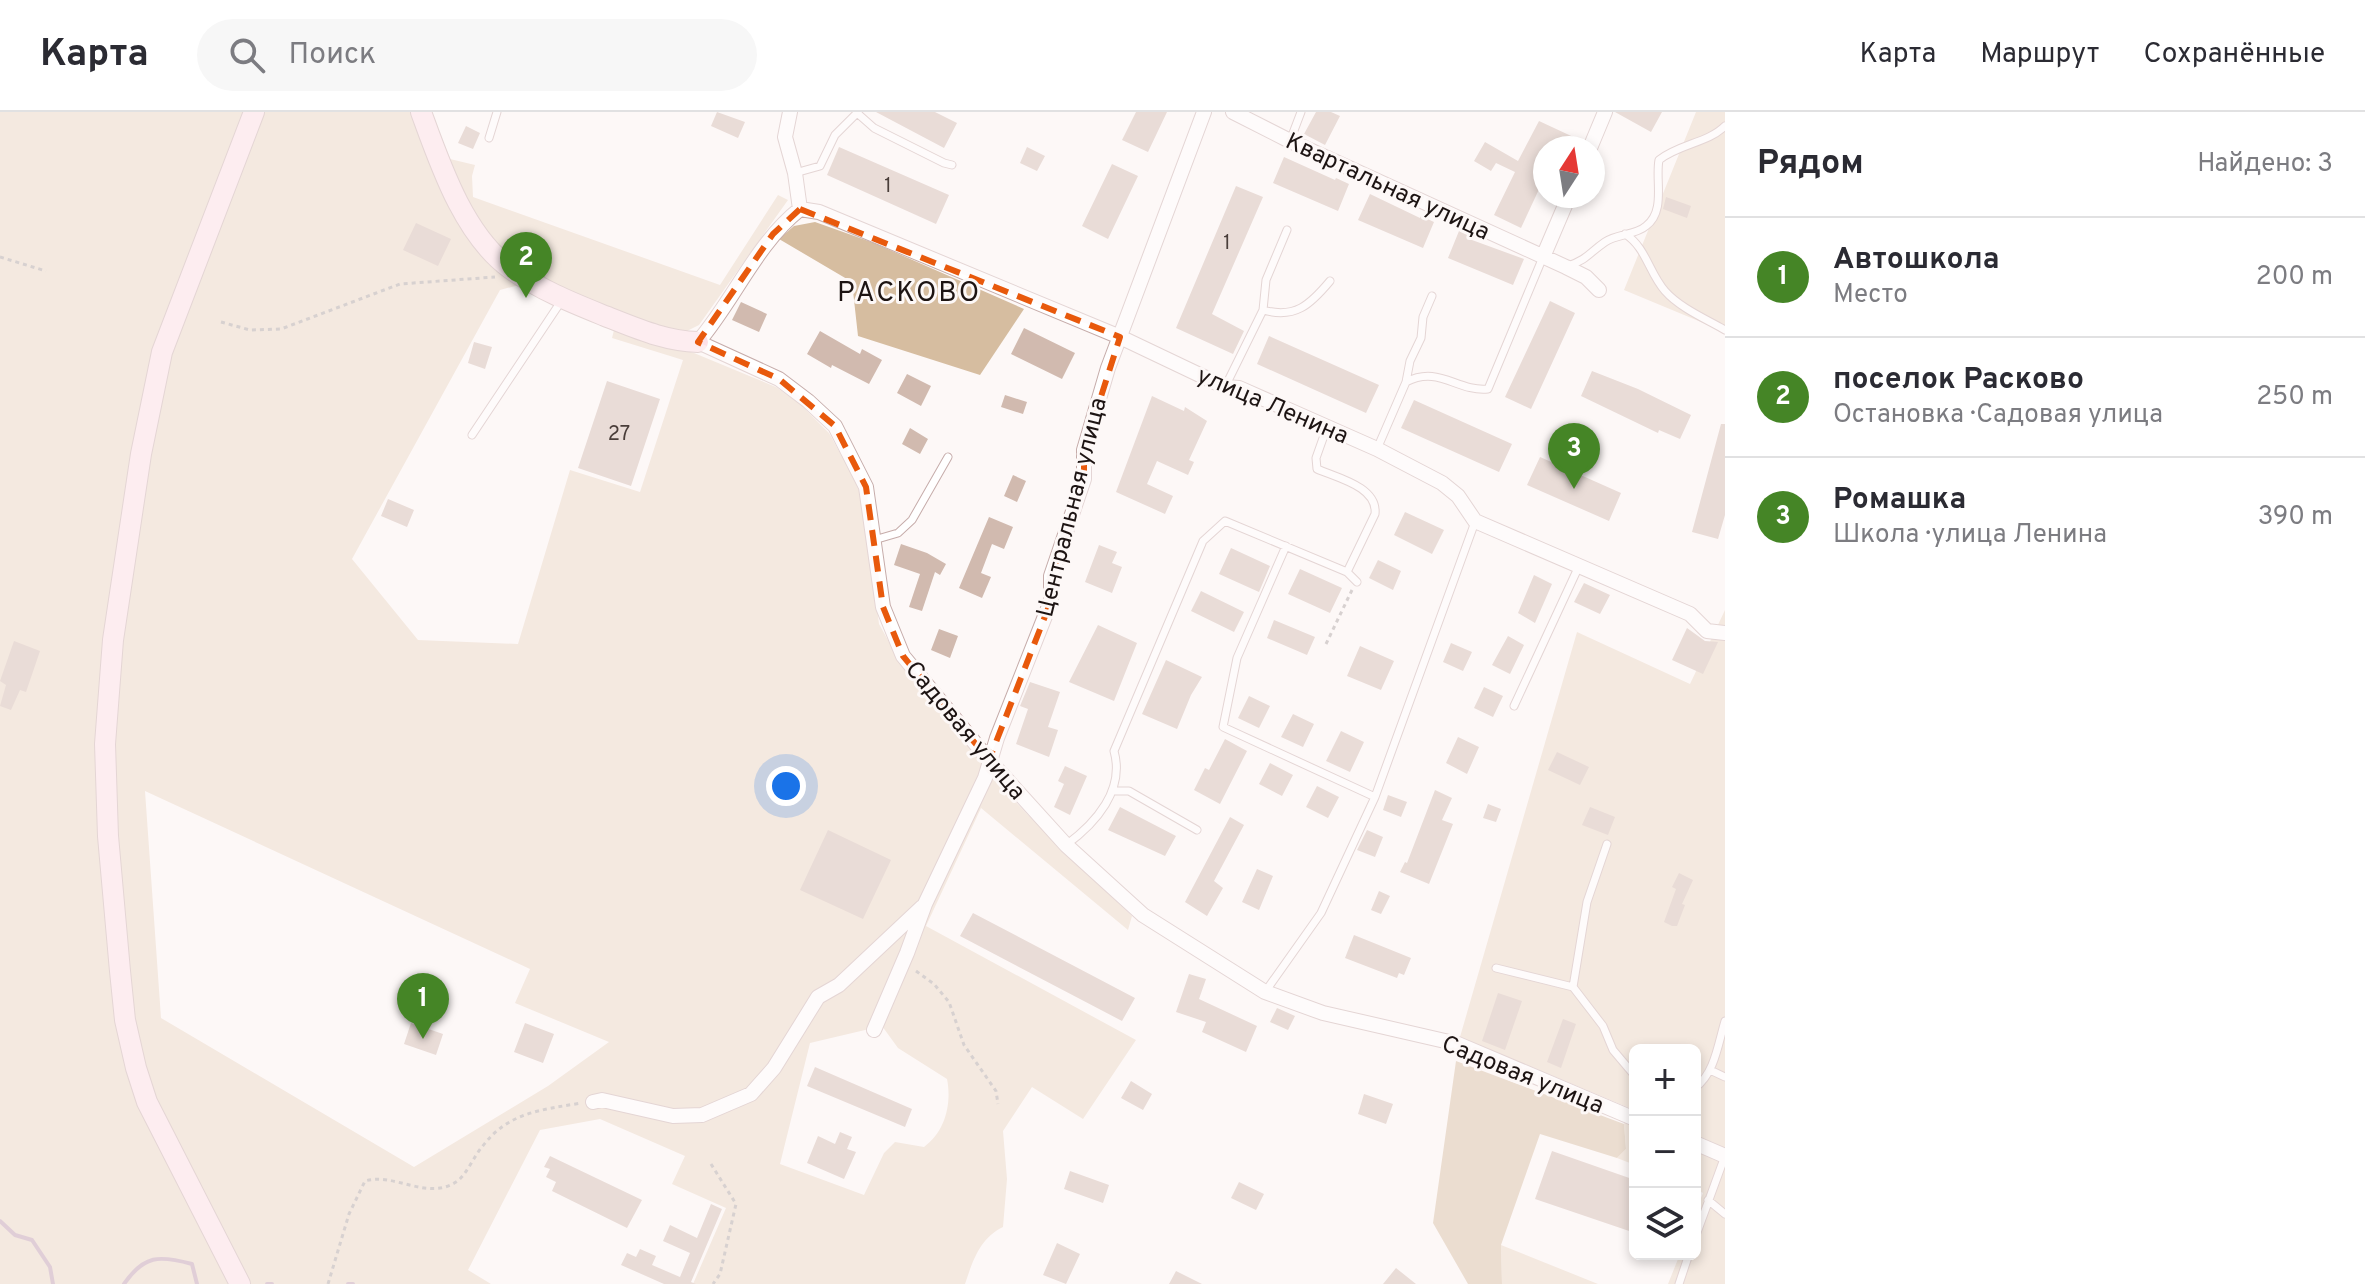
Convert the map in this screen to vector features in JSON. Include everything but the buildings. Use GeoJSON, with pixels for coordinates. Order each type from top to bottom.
{"type":"FeatureCollection","features":[{"type":"Feature","properties":{"kind":"main road"},"geometry":{"type":"LineString","coordinates":[[240,1284],[147,1102],[133,1056],[125,1020],[108,836],[105,744],[115,625],[141,454],[162,352],[254,112]]}},
{"type":"Feature","properties":{"kind":"main road","name":"Садовая улица"},"geometry":{"type":"LineString","coordinates":[[421,112],[449,188],[484,241],[510,269],[563,299],[659,337],[698,342]]}},
{"type":"Feature","properties":{"kind":"street","name":"Центральная улица"},"geometry":{"type":"LineString","coordinates":[[874,1030],[925,904],[985,778],[989,760],[1051,601],[1051,576],[1084,479],[1084,450],[1108,368],[1204,112]]}},
{"type":"Feature","properties":{"kind":"street","name":"Квартальная улица"},"geometry":{"type":"LineString","coordinates":[[1233,112],[1566,267],[1586,277],[1599,290]]}},
{"type":"Feature","properties":{"kind":"street"},"geometry":{"type":"LineString","coordinates":[[1595,136],[1605,112]]}},
{"type":"Feature","properties":{"kind":"street"},"geometry":{"type":"LineString","coordinates":[[698,342],[716,321],[773,234],[800,209],[795,173],[785,137],[789,113]]}},
{"type":"Feature","properties":{"kind":"street"},"geometry":{"type":"LineString","coordinates":[[1543,257],[1564,208]]}},
{"type":"Feature","properties":{"kind":"street","name":"улица Ленина"},"geometry":{"type":"LineString","coordinates":[[800,209],[819,212],[1120,337],[1225,387],[1239,388],[1377,449],[1442,483],[1458,496],[1475,521],[1690,614],[1707,631],[1725,633]]}},
{"type":"Feature","properties":{"kind":"street","name":"Садовая улица"},"geometry":{"type":"LineString","coordinates":[[698,342],[779,379],[835,426],[866,487],[883,607],[903,656],[989,760],[1066,845],[1143,915],[1265,992],[1323,1013],[1458,1044],[1629,1116]]}},
{"type":"Feature","properties":{"kind":"street"},"geometry":{"type":"LineString","coordinates":[[593,1102],[602,1100],[673,1116],[702,1115],[751,1094],[774,1068],[818,997],[839,985],[925,904]]}},
{"type":"Feature","properties":{"kind":"street"},"geometry":{"type":"LineString","coordinates":[[1701,1146],[1725,1156]]}},
{"type":"Feature","properties":{"kind":"lane"},"geometry":{"type":"LineString","coordinates":[[489,138],[497,112]]}},
{"type":"Feature","properties":{"kind":"lane"},"geometry":{"type":"LineString","coordinates":[[1290,141],[1301,112]]}},
{"type":"Feature","properties":{"kind":"lane"},"geometry":{"type":"LineString","coordinates":[[795,173],[820,166],[835,135],[858,113],[874,128],[952,165]]}},
{"type":"Feature","properties":{"kind":"lane"},"geometry":{"type":"LineString","coordinates":[[1566,267],[1586,260],[1606,241],[1646,227],[1655,215],[1659,198],[1659,160],[1672,149],[1717,134],[1725,126]]}},
{"type":"Feature","properties":{"kind":"lane"},"geometry":{"type":"LineString","coordinates":[[1225,387],[1263,310],[1266,280],[1287,230]]}},
{"type":"Feature","properties":{"kind":"lane"},"geometry":{"type":"LineString","coordinates":[[1625,234],[1636,241],[1654,278],[1667,294],[1725,330]]}},
{"type":"Feature","properties":{"kind":"lane"},"geometry":{"type":"LineString","coordinates":[[1406,382],[1421,374],[1453,380],[1477,390],[1488,389],[1543,257]]}},
{"type":"Feature","properties":{"kind":"lane"},"geometry":{"type":"LineString","coordinates":[[1263,310],[1279,315],[1299,310],[1330,281]]}},
{"type":"Feature","properties":{"kind":"lane"},"geometry":{"type":"LineString","coordinates":[[1377,449],[1406,382],[1410,361],[1421,338],[1423,317],[1432,296]]}},
{"type":"Feature","properties":{"kind":"lane"},"geometry":{"type":"LineString","coordinates":[[472,435],[563,299]]}},
{"type":"Feature","properties":{"kind":"lane"},"geometry":{"type":"LineString","coordinates":[[1327,427],[1316,458],[1317,469],[1369,492],[1376,505],[1375,514],[1347,572]]}},
{"type":"Feature","properties":{"kind":"lane"},"geometry":{"type":"LineString","coordinates":[[874,540],[898,533],[912,520],[948,457]]}},
{"type":"Feature","properties":{"kind":"lane"},"geometry":{"type":"LineString","coordinates":[[1066,845],[1085,831],[1114,791],[1119,767],[1114,751],[1203,541],[1225,521],[1347,572],[1357,582]]}},
{"type":"Feature","properties":{"kind":"lane"},"geometry":{"type":"LineString","coordinates":[[1265,992],[1321,913],[1375,797],[1475,521]]}},
{"type":"Feature","properties":{"kind":"lane"},"geometry":{"type":"LineString","coordinates":[[1286,546],[1237,658],[1223,727],[1375,797]]}},
{"type":"Feature","properties":{"kind":"lane"},"geometry":{"type":"LineString","coordinates":[[1514,706],[1580,565]]}},
{"type":"Feature","properties":{"kind":"lane"},"geometry":{"type":"LineString","coordinates":[[1114,791],[1129,791],[1197,830]]}},
{"type":"Feature","properties":{"kind":"lane"},"geometry":{"type":"LineString","coordinates":[[1573,987],[1587,902],[1607,844]]}},
{"type":"Feature","properties":{"kind":"lane"},"geometry":{"type":"LineString","coordinates":[[1496,968],[1573,987],[1603,1026],[1613,1050],[1629,1069]]}},
{"type":"Feature","properties":{"kind":"lane"},"geometry":{"type":"LineString","coordinates":[[1701,1083],[1710,1070],[1725,1021]]}},
{"type":"Feature","properties":{"kind":"lane"},"geometry":{"type":"LineString","coordinates":[[1710,1070],[1725,1077]]}},
{"type":"Feature","properties":{"kind":"lane"},"geometry":{"type":"LineString","coordinates":[[1701,1220],[1725,1156]]}},
{"type":"Feature","properties":{"kind":"lane"},"geometry":{"type":"LineString","coordinates":[[1708,1200],[1725,1214]]}},
{"type":"Feature","properties":{"kind":"lane"},"geometry":{"type":"LineString","coordinates":[[1679,1284],[1687,1260]]}},
{"type":"Feature","properties":{"kind":"path"},"geometry":{"type":"LineString","coordinates":[[0,257],[46,271]]}},
{"type":"Feature","properties":{"kind":"path"},"geometry":{"type":"LineString","coordinates":[[221,322],[250,330],[281,329],[400,284],[447,279],[492,279],[510,269]]}},
{"type":"Feature","properties":{"kind":"path"},"geometry":{"type":"LineString","coordinates":[[1326,644],[1357,582]]}},
{"type":"Feature","properties":{"kind":"path"},"geometry":{"type":"LineString","coordinates":[[907,953],[915,970],[934,984],[949,1002],[964,1045],[996,1091],[998,1104]]}},
{"type":"Feature","properties":{"kind":"path"},"geometry":{"type":"LineString","coordinates":[[328,1284],[349,1214],[365,1181],[377,1177],[431,1189],[457,1182],[493,1131],[529,1112],[593,1102]]}},
{"type":"Feature","properties":{"kind":"path"},"geometry":{"type":"LineString","coordinates":[[711,1164],[736,1204],[720,1274],[713,1284]]}},
{"type":"Feature","properties":{"kind":"highlighted area"},"geometry":{"type":"Polygon","coordinates":[[[800,209],[1120,337],[1084,450],[1084,479],[1051,576],[1051,601],[989,760],[903,656],[883,607],[866,487],[835,426],[779,379],[698,342],[773,234],[800,209]]]}},
{"type":"Feature","properties":{"kind":"shaded area"},"geometry":{"type":"Polygon","coordinates":[[[0,112],[411,112],[442,192],[478,247],[519,285],[500,290],[352,559],[418,640],[518,644],[570,470],[640,492],[683,360],[612,338],[614,330],[694,353],[776,387],[800,404],[829,433],[856,482],[864,504],[879,624],[898,658],[1005,791],[1132,916],[1128,930],[981,808],[926,926],[1136,1040],[1083,1119],[1032,1087],[1003,1131],[1007,1179],[1003,1227],[983,1244],[974,1258],[965,1284],[693,1284],[726,1208],[672,1184],[685,1156],[600,1119],[540,1130],[468,1270],[491,1284],[0,1284],[0,112]],[[145,791],[161,1018],[414,1167],[548,1086],[609,1042],[515,1003],[530,969],[145,791]],[[882,1026],[810,1043],[780,1164],[864,1195],[884,1153],[895,1142],[924,1147],[937,1134],[947,1108],[947,1079],[898,1048],[882,1026]]]}},
{"type":"Feature","properties":{"kind":"shaded area"},"geometry":{"type":"Polygon","coordinates":[[[1696,112],[1725,112],[1725,332],[1624,290],[1696,112]]]}},
{"type":"Feature","properties":{"kind":"shaded area"},"geometry":{"type":"Polygon","coordinates":[[[450,159],[475,165],[473,197],[720,285],[778,195],[788,200],[699,325],[685,332],[668,330],[569,294],[515,263],[494,241],[476,215],[450,159]]]}},
{"type":"Feature","properties":{"kind":"shaded area"},"geometry":{"type":"Polygon","coordinates":[[[815,222],[874,243],[1024,309],[980,375],[858,336],[852,282],[779,239],[794,226],[815,222]]]}},
{"type":"Feature","properties":{"kind":"shaded area"},"geometry":{"type":"Polygon","coordinates":[[[1725,610],[1725,1284],[1668,1284],[1678,1260],[1701,1260],[1701,1044],[1629,1044],[1629,1108],[1460,1037],[1577,632],[1690,684],[1725,610]]]}},
{"type":"Feature","properties":{"kind":"shaded area"},"geometry":{"type":"Polygon","coordinates":[[[1456,1061],[1624,1124],[1626,1149],[1617,1158],[1540,1134],[1501,1245],[1502,1284],[1468,1284],[1433,1223],[1456,1061]]]}},
{"type":"Feature","properties":{"kind":"shaded area"},"geometry":{"type":"Polygon","coordinates":[[[1629,1115],[1629,1163],[1617,1158],[1626,1149],[1624,1124],[1629,1115]]]}},
{"type":"Feature","properties":{"kind":"shaded area"},"geometry":{"type":"Polygon","coordinates":[[[1501,1245],[1598,1284],[1502,1284],[1501,1245]]]}},
{"type":"Feature","properties":{"kind":"waterway"},"geometry":{"type":"LineString","coordinates":[[0,1221],[15,1235],[32,1240],[50,1267],[53,1284]]}},
{"type":"Feature","properties":{"kind":"waterway"},"geometry":{"type":"LineString","coordinates":[[124,1284],[138,1267],[161,1259],[192,1264],[197,1284]]}},
{"type":"Feature","properties":{"kind":"waterway"},"geometry":{"type":"LineString","coordinates":[[267,1284],[272,1284]]}},
{"type":"Feature","properties":{"kind":"waterway"},"geometry":{"type":"LineString","coordinates":[[348,1284],[353,1284]]}},
{"type":"Feature","properties":{"kind":"place","name":"поселок Расково"},"geometry":{"type":"Point","coordinates":[526,298]}},
{"type":"Feature","properties":{"kind":"place","name":"Ромашка"},"geometry":{"type":"Point","coordinates":[1574,489]}},
{"type":"Feature","properties":{"kind":"place","name":"Автошкола"},"geometry":{"type":"Point","coordinates":[423,1039]}},
{"type":"Feature","properties":{"kind":"district","name":"РАСКОВО"},"geometry":{"type":"Point","coordinates":[909,291]}}]}
